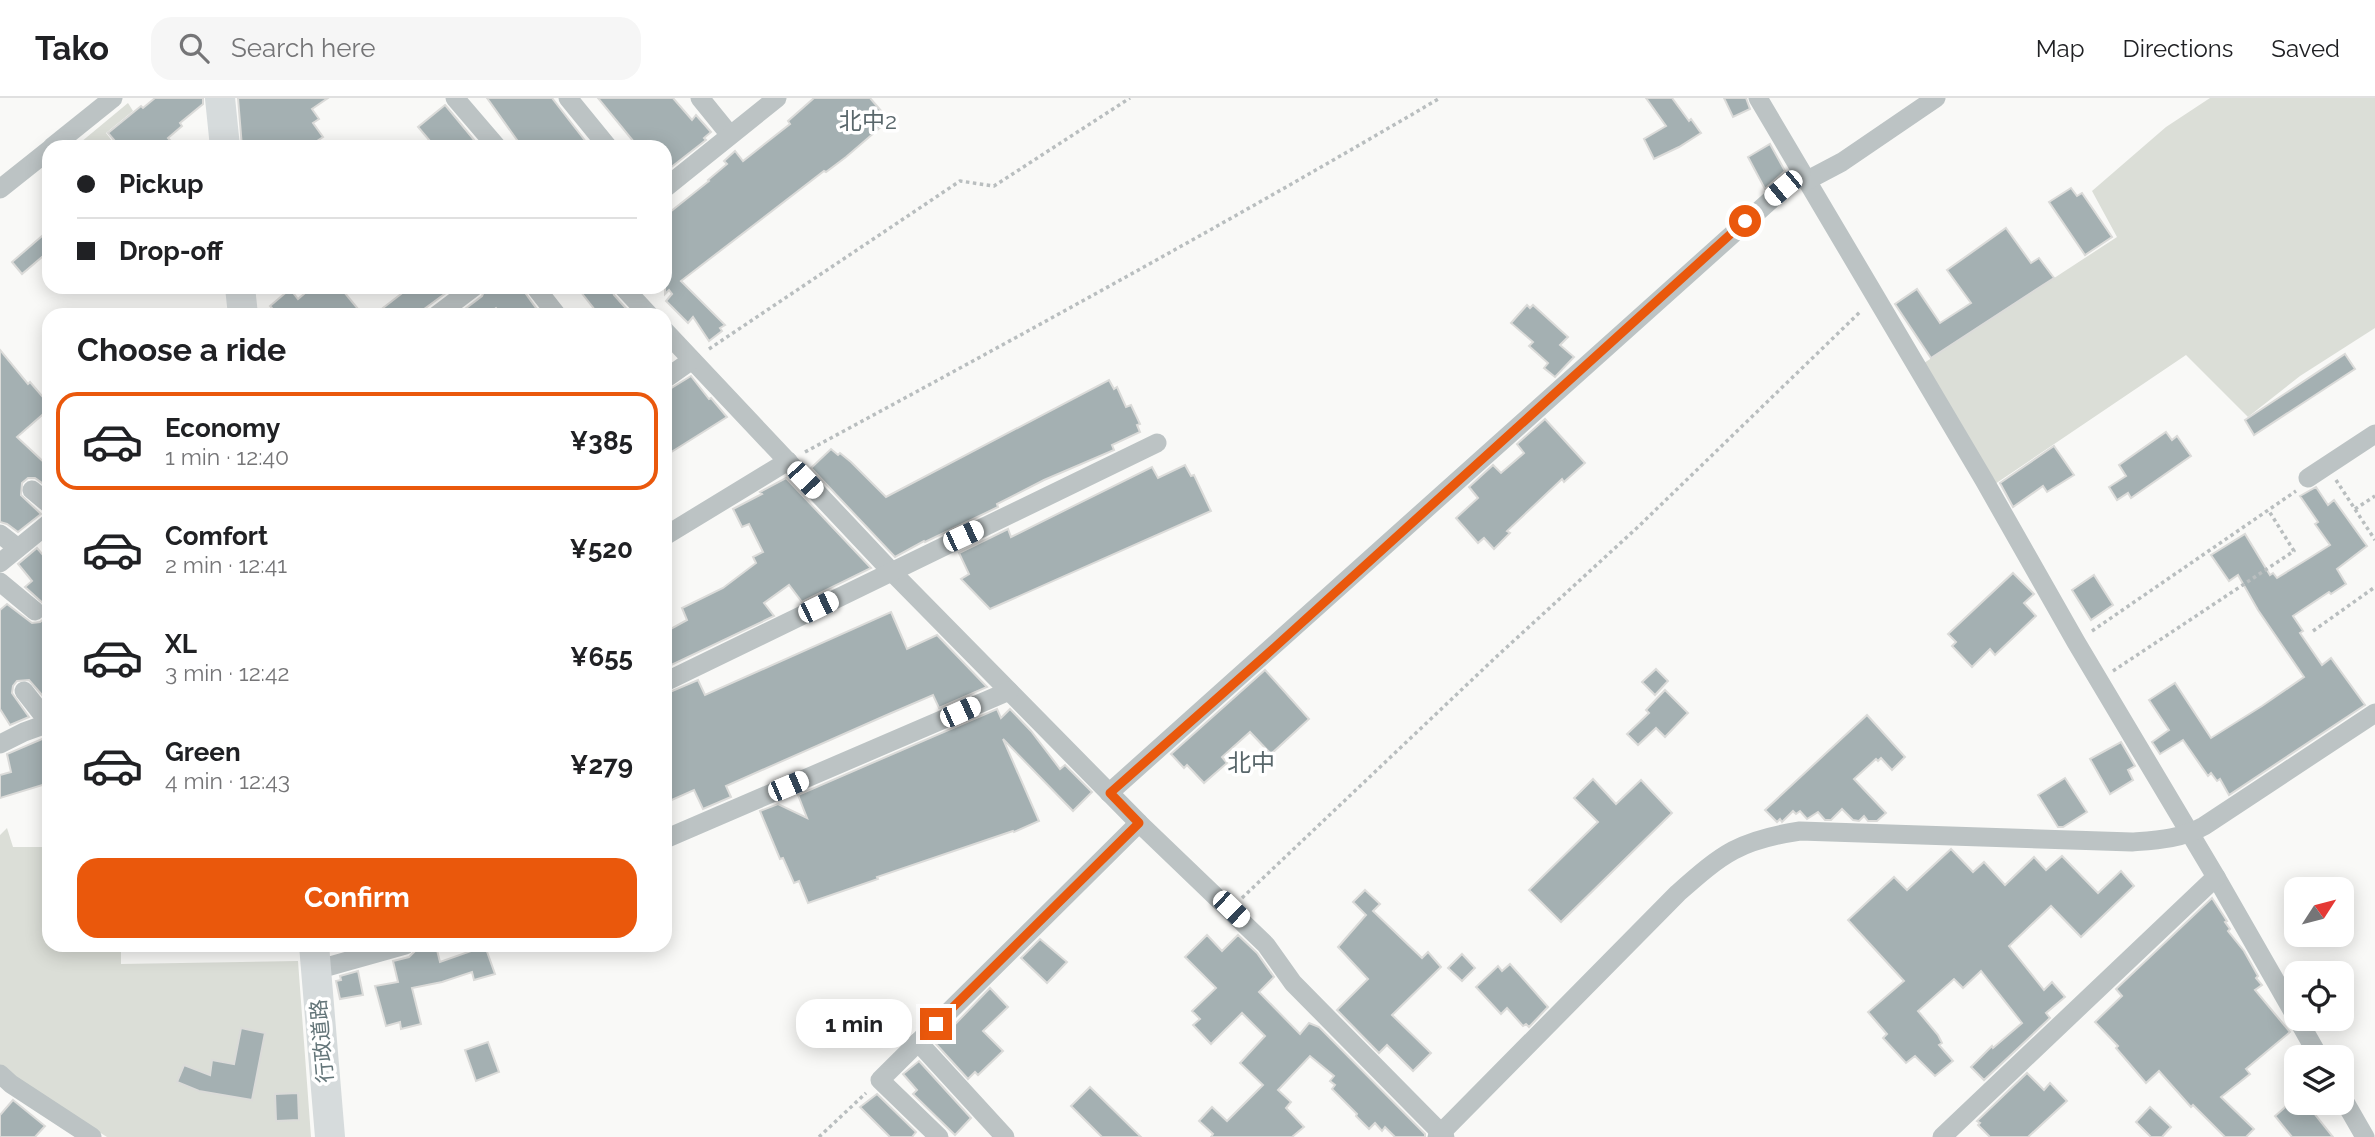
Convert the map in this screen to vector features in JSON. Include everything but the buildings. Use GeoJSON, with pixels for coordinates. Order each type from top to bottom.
{"type":"FeatureCollection","features":[{"type":"Feature","properties":{"kind":"highway"},"geometry":{"type":"LineString","coordinates":[[220,98],[224,140]]}},
{"type":"Feature","properties":{"kind":"highway","name":"行政道路"},"geometry":{"type":"LineString","coordinates":[[315,958],[330,1137]]}},
{"type":"Feature","properties":{"kind":"street"},"geometry":{"type":"LineString","coordinates":[[61,140],[114,98]]}},
{"type":"Feature","properties":{"kind":"street"},"geometry":{"type":"LineString","coordinates":[[456,98],[491,140]]}},
{"type":"Feature","properties":{"kind":"street"},"geometry":{"type":"LineString","coordinates":[[568,98],[602,140]]}},
{"type":"Feature","properties":{"kind":"street"},"geometry":{"type":"LineString","coordinates":[[700,98],[730,135]]}},
{"type":"Feature","properties":{"kind":"street"},"geometry":{"type":"LineString","coordinates":[[672,182],[777,98]]}},
{"type":"Feature","properties":{"kind":"street"},"geometry":{"type":"LineString","coordinates":[[1758,98],[1984,480],[2284,997]]}},
{"type":"Feature","properties":{"kind":"street"},"geometry":{"type":"LineString","coordinates":[[1110,793],[1804,177],[1842,162],[1936,98]]}},
{"type":"Feature","properties":{"kind":"street"},"geometry":{"type":"LineString","coordinates":[[0,189],[42,155]]}},
{"type":"Feature","properties":{"kind":"street"},"geometry":{"type":"LineString","coordinates":[[446,308],[465,294]]}},
{"type":"Feature","properties":{"kind":"street"},"geometry":{"type":"LineString","coordinates":[[540,294],[552,308]]}},
{"type":"Feature","properties":{"kind":"street"},"geometry":{"type":"LineString","coordinates":[[630,294],[642,308]]}},
{"type":"Feature","properties":{"kind":"street"},"geometry":{"type":"LineString","coordinates":[[672,339],[891,571],[1139,823],[1266,945],[1293,983],[1441,1136],[1678,893],[1712,863],[1740,845],[1769,835],[1800,831],[2132,842],[2168,839],[2190,834],[2266,787],[2375,713]]}},
{"type":"Feature","properties":{"kind":"street"},"geometry":{"type":"LineString","coordinates":[[672,374],[692,360]]}},
{"type":"Feature","properties":{"kind":"street"},"geometry":{"type":"LineString","coordinates":[[2308,478],[2375,434]]}},
{"type":"Feature","properties":{"kind":"street"},"geometry":{"type":"LineString","coordinates":[[672,679],[1157,443]]}},
{"type":"Feature","properties":{"kind":"street"},"geometry":{"type":"LineString","coordinates":[[672,532],[788,461]]}},
{"type":"Feature","properties":{"kind":"street"},"geometry":{"type":"LineString","coordinates":[[32,490],[42,498]]}},
{"type":"Feature","properties":{"kind":"street"},"geometry":{"type":"LineString","coordinates":[[0,564],[42,529]]}},
{"type":"Feature","properties":{"kind":"street"},"geometry":{"type":"LineString","coordinates":[[0,534],[18,548]]}},
{"type":"Feature","properties":{"kind":"street"},"geometry":{"type":"LineString","coordinates":[[0,582],[35,611]]}},
{"type":"Feature","properties":{"kind":"street"},"geometry":{"type":"LineString","coordinates":[[24,691],[42,714]]}},
{"type":"Feature","properties":{"kind":"street"},"geometry":{"type":"LineString","coordinates":[[672,836],[1009,691]]}},
{"type":"Feature","properties":{"kind":"street"},"geometry":{"type":"LineString","coordinates":[[0,744],[42,726]]}},
{"type":"Feature","properties":{"kind":"street"},"geometry":{"type":"LineString","coordinates":[[939,1137],[880,1080],[1139,823]]}},
{"type":"Feature","properties":{"kind":"street"},"geometry":{"type":"LineString","coordinates":[[1942,1137],[2216,877]]}},
{"type":"Feature","properties":{"kind":"street"},"geometry":{"type":"LineString","coordinates":[[315,958],[357,952]]}},
{"type":"Feature","properties":{"kind":"street"},"geometry":{"type":"LineString","coordinates":[[918,1042],[1005,1137]]}},
{"type":"Feature","properties":{"kind":"street"},"geometry":{"type":"LineString","coordinates":[[4,1085],[66,1131],[92,1137]]}},
{"type":"Feature","properties":{"kind":"street"},"geometry":{"type":"LineString","coordinates":[[2352,1115],[2365,1137]]}},
{"type":"Feature","properties":{"kind":"path"},"geometry":{"type":"LineString","coordinates":[[692,360],[960,181],[993,186],[1130,98]]}},
{"type":"Feature","properties":{"kind":"path"},"geometry":{"type":"LineString","coordinates":[[788,461],[991,352],[1440,98]]}},
{"type":"Feature","properties":{"kind":"path"},"geometry":{"type":"LineString","coordinates":[[1231,909],[1494,658],[1639,526],[1875,298]]}},
{"type":"Feature","properties":{"kind":"path"},"geometry":{"type":"LineString","coordinates":[[2327,467],[2375,540]]}},
{"type":"Feature","properties":{"kind":"path"},"geometry":{"type":"LineString","coordinates":[[2076,642],[2269,511],[2294,493],[2308,478]]}},
{"type":"Feature","properties":{"kind":"path"},"geometry":{"type":"LineString","coordinates":[[2355,509],[2375,496]]}},
{"type":"Feature","properties":{"kind":"path"},"geometry":{"type":"LineString","coordinates":[[2099,681],[2294,551],[2269,511]]}},
{"type":"Feature","properties":{"kind":"path"},"geometry":{"type":"LineString","coordinates":[[2313,631],[2375,587]]}},
{"type":"Feature","properties":{"kind":"path"},"geometry":{"type":"LineString","coordinates":[[819,1137],[880,1080]]}},
{"type":"Feature","properties":{"kind":"shaded area"},"geometry":{"type":"Polygon","coordinates":[[[2210,98],[2375,98],[2375,328],[2300,376],[2248,417],[2186,355],[1995,484],[1924,363],[2117,237],[2092,191],[2166,127],[2210,98]]]}},
{"type":"Feature","properties":{"kind":"shaded area"},"geometry":{"type":"Polygon","coordinates":[[[128,103],[133,111],[106,133],[112,140],[83,140],[128,103]]]}},
{"type":"Feature","properties":{"kind":"shaded area"},"geometry":{"type":"Polygon","coordinates":[[[7,828],[13,847],[42,847],[42,952],[121,952],[121,964],[298,961],[311,1137],[107,1137],[18,1081],[0,1065],[0,835],[7,828]]]}},
{"type":"Feature","properties":{"kind":"district","name":"北中2"},"geometry":{"type":"Point","coordinates":[868,121]}},
{"type":"Feature","properties":{"kind":"district","name":"北中"},"geometry":{"type":"Point","coordinates":[1251,763]}},
{"type":"Feature","properties":{"kind":"route"},"geometry":{"type":"LineString","coordinates":[[936,1024],[1139,823],[1110,793],[1745,221]]}}]}
